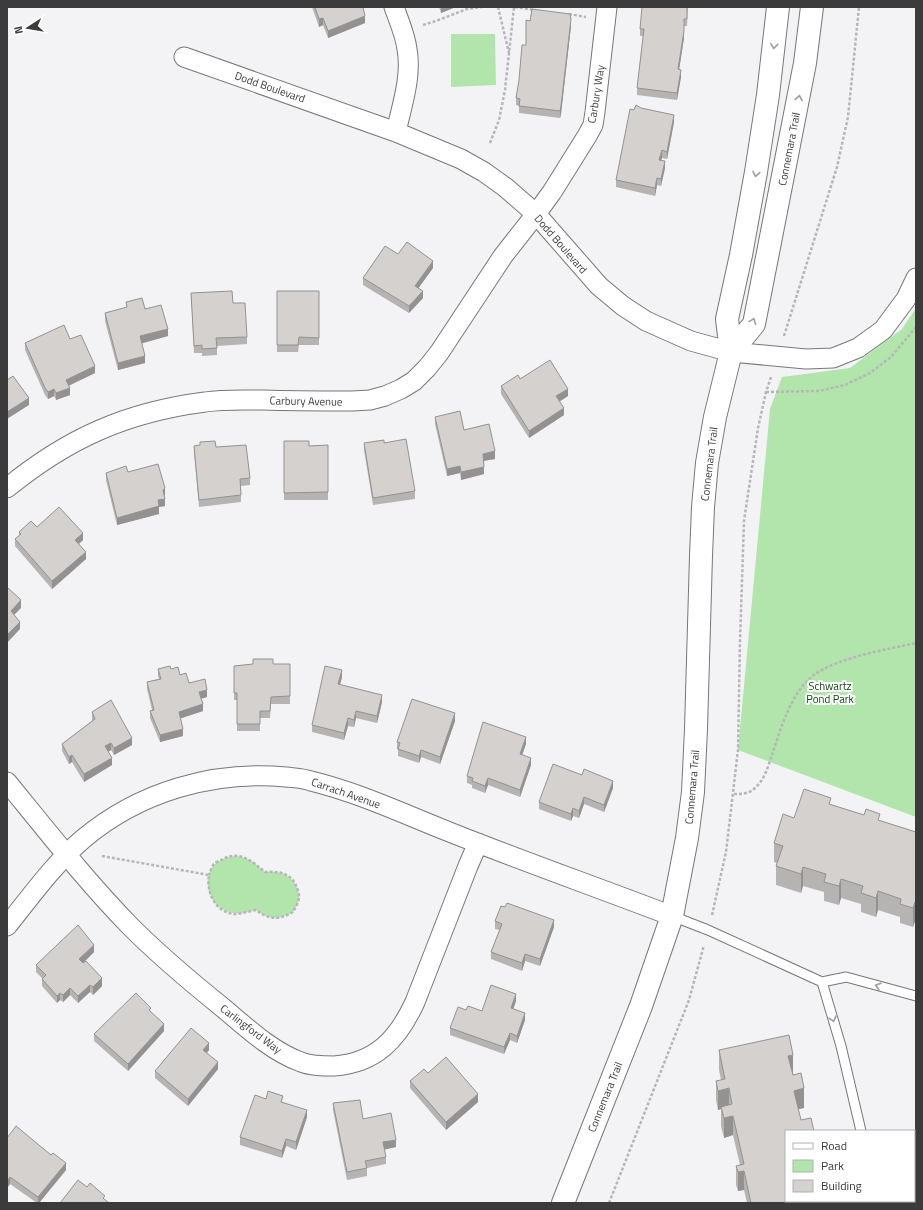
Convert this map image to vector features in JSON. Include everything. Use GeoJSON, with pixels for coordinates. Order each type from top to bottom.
{"type":"FeatureCollection","features":[{"type":"Feature","properties":{"kind":"street"},"geometry":{"type":"LineString","coordinates":[[394,7],[403,30],[408,50],[407,82],[396,132]]}},
{"type":"Feature","properties":{"kind":"street","name":"Connemara Trail"},"geometry":{"type":"LineString","coordinates":[[563,1203],[641,1006],[672,916],[687,838],[693,792],[703,506],[715,417],[731,352],[727,319],[741,256],[756,172],[768,95],[778,7]]}},
{"type":"Feature","properties":{"kind":"street","name":"Connemara Trail"},"geometry":{"type":"LineString","coordinates":[[731,352],[754,324],[805,63],[812,7]]}},
{"type":"Feature","properties":{"kind":"street","name":"Carbury Way"},"geometry":{"type":"LineString","coordinates":[[536,214],[587,136],[592,125],[595,112],[607,13]]}},
{"type":"Feature","properties":{"kind":"street","name":"Dodd Boulevard"},"geometry":{"type":"LineString","coordinates":[[184,57],[396,132],[461,159],[506,187],[536,214],[599,286],[623,306],[646,321],[691,341],[731,352],[806,359],[834,358],[858,348],[883,330],[906,299],[916,278]]}},
{"type":"Feature","properties":{"kind":"street","name":"Carbury Avenue"},"geometry":{"type":"LineString","coordinates":[[7,488],[53,454],[77,440],[126,419],[152,412],[206,402],[230,400],[370,400],[385,396],[401,389],[414,381],[427,368],[502,256],[536,214]]}},
{"type":"Feature","properties":{"kind":"street","name":"Carrach Avenue"},"geometry":{"type":"LineString","coordinates":[[7,926],[51,872],[67,855],[84,839],[122,813],[157,795],[175,788],[200,781],[249,776],[275,776],[309,780],[341,789],[478,843],[672,916]]}},
{"type":"Feature","properties":{"kind":"street","name":"Carlingford Way"},"geometry":{"type":"LineString","coordinates":[[7,782],[67,855],[131,927],[190,981],[267,1044],[302,1063],[322,1066],[358,1062],[373,1055],[387,1045],[398,1033],[414,1002],[478,843]]}},
{"type":"Feature","properties":{"kind":"lane"},"geometry":{"type":"LineString","coordinates":[[672,916],[708,930],[822,982],[846,977],[916,996]]}},
{"type":"Feature","properties":{"kind":"lane"},"geometry":{"type":"LineString","coordinates":[[822,982],[841,1046],[861,1130]]}},
{"type":"Feature","properties":{"kind":"path"},"geometry":{"type":"LineString","coordinates":[[403,30],[436,21],[467,9],[482,7]]}},
{"type":"Feature","properties":{"kind":"path"},"geometry":{"type":"LineString","coordinates":[[498,7],[509,55]]}},
{"type":"Feature","properties":{"kind":"path"},"geometry":{"type":"LineString","coordinates":[[490,142],[499,120],[505,90],[515,7],[538,10]]}},
{"type":"Feature","properties":{"kind":"path"},"geometry":{"type":"LineString","coordinates":[[609,1203],[689,1000],[718,892],[726,852],[738,750],[744,521],[766,392],[837,167],[848,116],[859,7]]}},
{"type":"Feature","properties":{"kind":"path"},"geometry":{"type":"LineString","coordinates":[[568,14],[607,13]]}},
{"type":"Feature","properties":{"kind":"path"},"geometry":{"type":"LineString","coordinates":[[734,794],[749,793],[756,788],[763,778],[786,715],[804,685],[814,675],[830,666],[885,650],[916,643]]}},
{"type":"Feature","properties":{"kind":"path"},"geometry":{"type":"LineString","coordinates":[[102,856],[209,875]]}},
{"type":"Feature","properties":{"kind":"path"},"geometry":{"type":"LineString","coordinates":[[235,856],[246,858],[253,861],[265,872],[274,871],[284,873],[294,880],[299,898],[293,912],[279,918],[271,918],[256,910],[236,914],[227,912],[214,902],[208,884],[209,875],[215,864],[225,858],[235,856]]}},
{"type":"Feature","properties":{"kind":"green space"},"geometry":{"type":"Polygon","coordinates":[[[451,34],[495,34],[496,85],[451,87],[451,34]]]}},
{"type":"Feature","properties":{"kind":"green space","name":"Schwartz Pond Park"},"geometry":{"type":"Polygon","coordinates":[[[916,308],[916,817],[738,750],[770,409],[782,377],[850,368],[902,329],[916,308]]]}},
{"type":"Feature","properties":{"kind":"green space"},"geometry":{"type":"Polygon","coordinates":[[[235,856],[248,860],[265,872],[275,872],[288,876],[297,888],[299,896],[298,903],[293,912],[279,918],[274,918],[265,916],[256,910],[242,913],[232,913],[222,909],[212,898],[209,891],[208,877],[215,864],[219,861],[235,856]]]}},
{"type":"Feature","properties":{"kind":"building"},"geometry":{"type":"Polygon","coordinates":[[[315,7],[363,7],[365,16],[328,31],[323,18],[319,19],[315,7]]]}},
{"type":"Feature","properties":{"kind":"building"},"geometry":{"type":"Polygon","coordinates":[[[642,7],[687,7],[687,19],[684,19],[684,31],[678,69],[681,70],[677,93],[637,88],[644,29],[640,29],[642,7]]]}},
{"type":"Feature","properties":{"kind":"building"},"geometry":{"type":"Polygon","coordinates":[[[532,9],[570,14],[571,19],[560,111],[519,106],[520,99],[516,98],[522,45],[526,45],[526,20],[530,21],[532,9]]]}},
{"type":"Feature","properties":{"kind":"building"},"geometry":{"type":"Polygon","coordinates":[[[636,105],[641,108],[674,115],[667,152],[662,150],[659,160],[665,161],[661,179],[657,178],[655,188],[616,180],[630,109],[634,110],[636,105]]]}},
{"type":"Feature","properties":{"kind":"building"},"geometry":{"type":"Polygon","coordinates":[[[407,242],[433,261],[415,286],[423,291],[409,306],[363,278],[385,246],[398,254],[407,242]]]}},
{"type":"Feature","properties":{"kind":"building"},"geometry":{"type":"Polygon","coordinates":[[[232,291],[233,303],[245,303],[247,337],[216,338],[217,348],[202,349],[202,345],[194,346],[191,293],[232,291]]]}},
{"type":"Feature","properties":{"kind":"building"},"geometry":{"type":"Polygon","coordinates":[[[277,291],[319,291],[319,338],[299,337],[298,345],[277,345],[277,291]]]}},
{"type":"Feature","properties":{"kind":"building"},"geometry":{"type":"Polygon","coordinates":[[[142,298],[145,309],[161,305],[168,329],[140,336],[145,356],[118,363],[105,313],[127,307],[126,302],[142,298]]]}},
{"type":"Feature","properties":{"kind":"building"},"geometry":{"type":"Polygon","coordinates":[[[64,325],[70,339],[81,335],[95,366],[66,380],[70,388],[56,393],[54,389],[48,392],[25,343],[64,325]]]}},
{"type":"Feature","properties":{"kind":"building"},"geometry":{"type":"Polygon","coordinates":[[[550,360],[568,389],[556,396],[564,408],[529,431],[501,386],[518,375],[520,379],[550,360]]]}},
{"type":"Feature","properties":{"kind":"building"},"geometry":{"type":"Polygon","coordinates":[[[13,376],[29,398],[7,412],[7,380],[13,376]]]}},
{"type":"Feature","properties":{"kind":"building"},"geometry":{"type":"Polygon","coordinates":[[[460,411],[464,430],[489,424],[495,451],[483,454],[484,467],[461,472],[460,466],[447,469],[435,417],[460,411]]]}},
{"type":"Feature","properties":{"kind":"building"},"geometry":{"type":"Polygon","coordinates":[[[406,439],[415,491],[373,498],[364,443],[384,440],[384,443],[406,439]]]}},
{"type":"Feature","properties":{"kind":"building"},"geometry":{"type":"Polygon","coordinates":[[[215,441],[216,447],[246,445],[250,478],[240,479],[241,495],[199,500],[194,446],[200,445],[200,442],[215,441]]]}},
{"type":"Feature","properties":{"kind":"building"},"geometry":{"type":"Polygon","coordinates":[[[284,441],[309,441],[309,446],[328,445],[328,492],[284,493],[284,441]]]}},
{"type":"Feature","properties":{"kind":"building"},"geometry":{"type":"Polygon","coordinates":[[[158,464],[165,488],[163,490],[165,499],[158,500],[159,506],[117,518],[106,473],[126,466],[128,472],[158,464]]]}},
{"type":"Feature","properties":{"kind":"building"},"geometry":{"type":"Polygon","coordinates":[[[59,507],[83,533],[75,540],[86,552],[52,581],[15,539],[21,534],[19,532],[31,521],[37,527],[59,507]]]}},
{"type":"Feature","properties":{"kind":"building"},"geometry":{"type":"Polygon","coordinates":[[[7,587],[21,600],[11,611],[20,622],[7,635],[7,587]]]}},
{"type":"Feature","properties":{"kind":"building"},"geometry":{"type":"Polygon","coordinates":[[[253,659],[273,659],[273,664],[290,664],[290,696],[271,697],[270,711],[260,711],[260,724],[237,724],[237,693],[234,693],[234,666],[253,664],[253,659]]]}},
{"type":"Feature","properties":{"kind":"building"},"geometry":{"type":"Polygon","coordinates":[[[170,666],[171,669],[178,667],[180,675],[186,673],[189,683],[205,679],[207,690],[199,692],[203,704],[179,712],[183,729],[160,735],[150,711],[154,710],[147,682],[161,679],[158,669],[170,666]]]}},
{"type":"Feature","properties":{"kind":"building"},"geometry":{"type":"Polygon","coordinates":[[[325,666],[342,670],[338,684],[382,695],[377,716],[356,711],[354,720],[348,718],[344,733],[312,725],[325,666]]]}},
{"type":"Feature","properties":{"kind":"building"},"geometry":{"type":"Polygon","coordinates":[[[412,699],[455,713],[440,757],[421,750],[419,756],[398,749],[400,743],[397,742],[412,699]]]}},
{"type":"Feature","properties":{"kind":"building"},"geometry":{"type":"Polygon","coordinates":[[[111,700],[132,738],[114,748],[111,743],[105,746],[112,758],[84,774],[72,755],[69,757],[62,744],[95,719],[92,712],[111,700]]]}},
{"type":"Feature","properties":{"kind":"building"},"geometry":{"type":"Polygon","coordinates":[[[483,722],[526,737],[520,754],[531,758],[520,790],[488,778],[485,786],[472,781],[473,778],[467,776],[483,722]]]}},
{"type":"Feature","properties":{"kind":"building"},"geometry":{"type":"Polygon","coordinates":[[[553,764],[582,775],[584,769],[613,781],[604,805],[584,797],[579,811],[573,808],[571,814],[539,802],[553,764]]]}},
{"type":"Feature","properties":{"kind":"building"},"geometry":{"type":"Polygon","coordinates":[[[804,789],[831,798],[829,804],[864,815],[866,809],[880,814],[878,820],[916,832],[916,903],[915,902],[913,908],[900,904],[901,899],[878,891],[876,898],[861,893],[863,886],[841,879],[839,886],[824,882],[826,874],[803,867],[801,874],[776,866],[783,846],[774,843],[783,814],[794,818],[804,789]]]}},
{"type":"Feature","properties":{"kind":"building"},"geometry":{"type":"Polygon","coordinates":[[[507,903],[554,920],[540,959],[525,954],[522,963],[491,952],[502,924],[495,921],[501,906],[505,907],[507,903]]]}},
{"type":"Feature","properties":{"kind":"building"},"geometry":{"type":"Polygon","coordinates":[[[78,925],[94,945],[79,959],[83,963],[86,961],[102,978],[93,987],[90,985],[78,996],[70,988],[63,995],[60,993],[57,996],[42,979],[46,975],[36,965],[78,925]]]}},
{"type":"Feature","properties":{"kind":"building"},"geometry":{"type":"Polygon","coordinates":[[[491,985],[516,994],[511,1008],[525,1013],[517,1036],[510,1033],[504,1047],[450,1028],[458,1007],[466,1010],[468,1006],[482,1011],[491,985]]]}},
{"type":"Feature","properties":{"kind":"building"},"geometry":{"type":"Polygon","coordinates":[[[136,993],[151,1008],[149,1010],[164,1024],[128,1064],[94,1034],[136,993]]]}},
{"type":"Feature","properties":{"kind":"building"},"geometry":{"type":"Polygon","coordinates":[[[191,1028],[209,1043],[203,1050],[218,1062],[188,1099],[155,1071],[191,1028]]]}},
{"type":"Feature","properties":{"kind":"building"},"geometry":{"type":"Polygon","coordinates":[[[789,1035],[793,1055],[788,1056],[793,1075],[801,1073],[804,1088],[794,1091],[801,1120],[811,1118],[814,1130],[785,1130],[785,1202],[821,1203],[751,1203],[744,1171],[738,1172],[736,1166],[744,1164],[733,1116],[724,1118],[721,1107],[732,1104],[729,1088],[718,1091],[716,1081],[725,1079],[719,1050],[789,1035]]]}},
{"type":"Feature","properties":{"kind":"building"},"geometry":{"type":"Polygon","coordinates":[[[446,1057],[478,1094],[446,1122],[410,1081],[424,1069],[428,1073],[446,1057]]]}},
{"type":"Feature","properties":{"kind":"building"},"geometry":{"type":"Polygon","coordinates":[[[268,1091],[283,1096],[281,1102],[307,1110],[296,1142],[286,1139],[282,1151],[240,1137],[255,1095],[266,1099],[268,1091]]]}},
{"type":"Feature","properties":{"kind":"building"},"geometry":{"type":"Polygon","coordinates":[[[360,1100],[363,1119],[391,1113],[396,1140],[383,1142],[386,1157],[365,1161],[367,1168],[347,1172],[333,1103],[360,1100]]]}},
{"type":"Feature","properties":{"kind":"building"},"geometry":{"type":"Polygon","coordinates":[[[16,1126],[51,1155],[53,1153],[66,1163],[38,1197],[10,1177],[7,1181],[7,1138],[16,1126]]]}},
{"type":"Feature","properties":{"kind":"building"},"geometry":{"type":"Polygon","coordinates":[[[78,1180],[87,1187],[90,1183],[105,1196],[103,1198],[109,1203],[60,1203],[78,1180]]]}}]}
